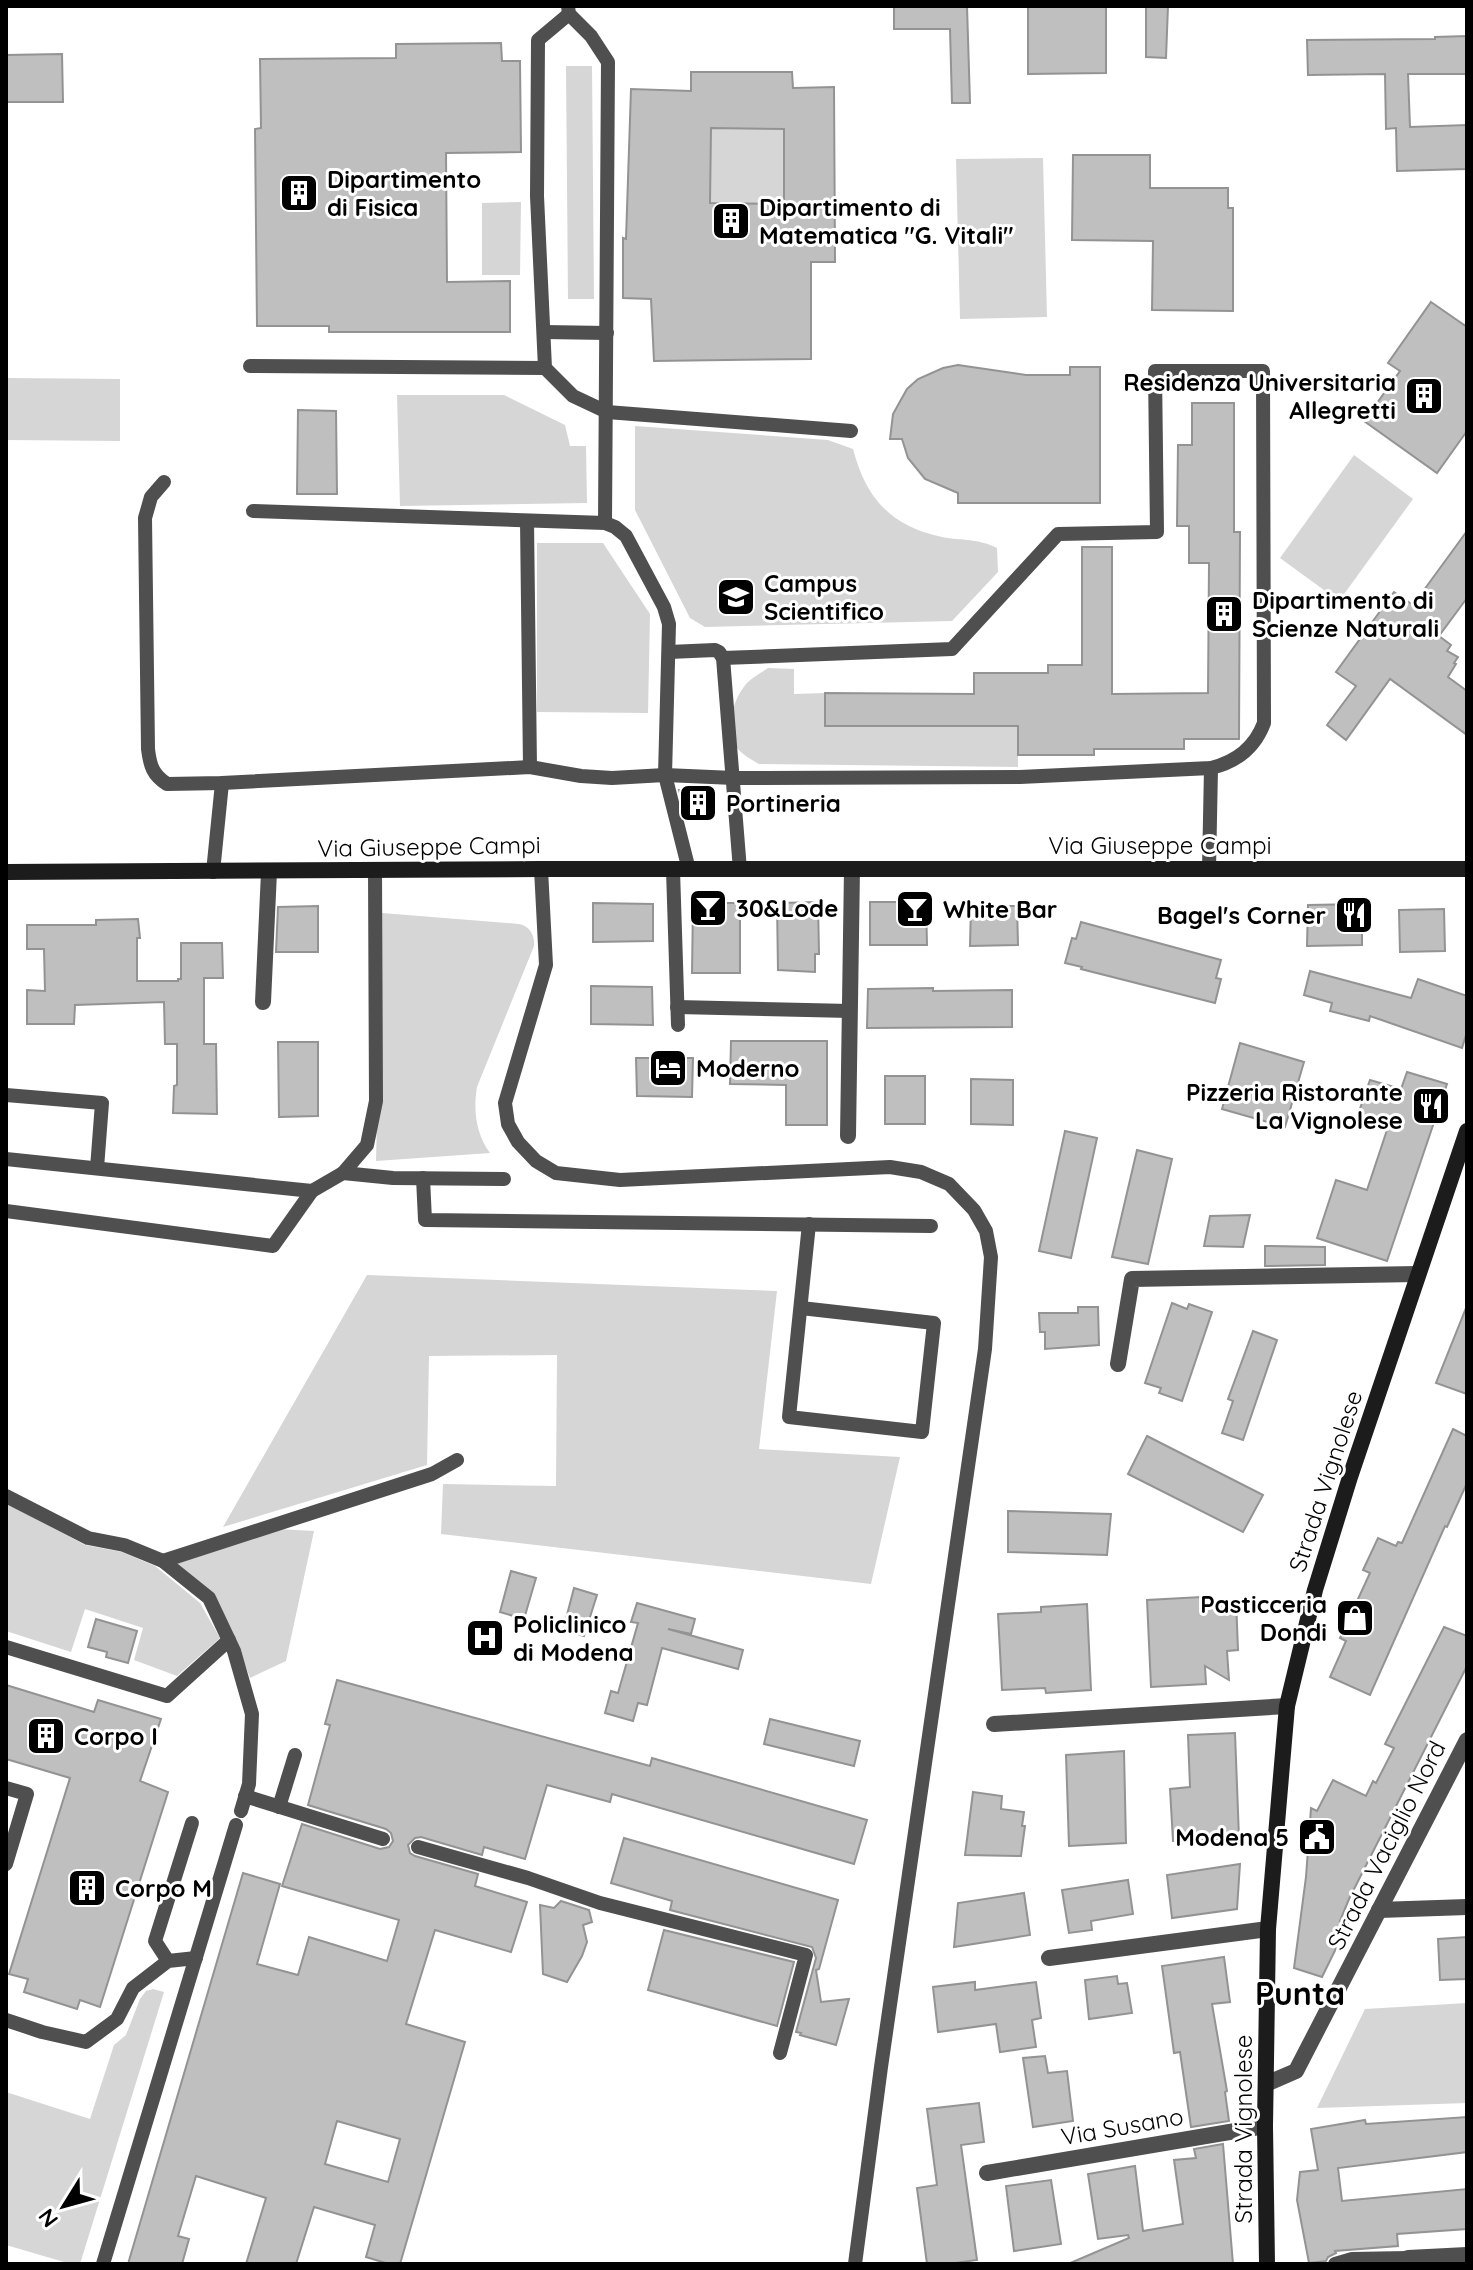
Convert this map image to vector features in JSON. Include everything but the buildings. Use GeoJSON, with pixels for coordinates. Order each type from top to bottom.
{"type":"FeatureCollection","features":[{"type":"Feature","properties":{"kind":"street"},"geometry":{"type":"LineString","coordinates":[[848,1136],[852,869]]}},
{"type":"Feature","properties":{"kind":"street","name":"Via Giuseppe Campi"},"geometry":{"type":"LineString","coordinates":[[6,872],[1467,869]]}},
{"type":"Feature","properties":{"kind":"street"},"geometry":{"type":"LineString","coordinates":[[263,1002],[269,872]]}},
{"type":"Feature","properties":{"kind":"street","name":"Strada Vignolese"},"geometry":{"type":"LineString","coordinates":[[1267,2264],[1265,2126],[1268,1929],[1287,1706],[1315,1590],[1350,1477],[1467,1131]]}},
{"type":"Feature","properties":{"kind":"street"},"geometry":{"type":"LineString","coordinates":[[1118,1364],[1132,1279],[1418,1274]]}},
{"type":"Feature","properties":{"kind":"street"},"geometry":{"type":"LineString","coordinates":[[994,1724],[1287,1706]]}},
{"type":"Feature","properties":{"kind":"street","name":"Strada Vaciglio Nord"},"geometry":{"type":"LineString","coordinates":[[1266,2084],[1296,2071],[1467,1740]]}},
{"type":"Feature","properties":{"kind":"street"},"geometry":{"type":"LineString","coordinates":[[1379,1910],[1467,1907]]}},
{"type":"Feature","properties":{"kind":"street"},"geometry":{"type":"LineString","coordinates":[[1049,1958],[1268,1929]]}},
{"type":"Feature","properties":{"kind":"street","name":"Via Susano"},"geometry":{"type":"LineString","coordinates":[[987,2173],[1265,2126]]}},
{"type":"Feature","properties":{"kind":"street"},"geometry":{"type":"LineString","coordinates":[[1408,2258],[1466,2258]]}},
{"type":"Feature","properties":{"kind":"lane"},"geometry":{"type":"LineString","coordinates":[[605,523],[607,412],[608,62],[568,10],[538,40],[537,196],[545,368],[573,396],[607,412],[851,431]]}},
{"type":"Feature","properties":{"kind":"lane"},"geometry":{"type":"LineString","coordinates":[[544,332],[607,333]]}},
{"type":"Feature","properties":{"kind":"lane"},"geometry":{"type":"LineString","coordinates":[[250,366],[545,368]]}},
{"type":"Feature","properties":{"kind":"lane"},"geometry":{"type":"LineString","coordinates":[[164,482],[151,497],[145,518],[149,762],[154,773],[167,784],[530,767],[612,778],[665,775],[734,778],[1020,777],[1211,768],[1233,760],[1252,746],[1264,723],[1263,371],[1155,371],[1157,532],[1058,534],[952,649],[723,658]]}},
{"type":"Feature","properties":{"kind":"lane"},"geometry":{"type":"LineString","coordinates":[[253,511],[605,523],[626,536],[664,607],[669,624],[665,775],[681,870],[678,1025]]}},
{"type":"Feature","properties":{"kind":"lane"},"geometry":{"type":"LineString","coordinates":[[527,521],[530,767]]}},
{"type":"Feature","properties":{"kind":"lane"},"geometry":{"type":"LineString","coordinates":[[669,652],[715,650],[723,658],[740,870]]}},
{"type":"Feature","properties":{"kind":"lane"},"geometry":{"type":"LineString","coordinates":[[1209,869],[1211,768]]}},
{"type":"Feature","properties":{"kind":"lane"},"geometry":{"type":"LineString","coordinates":[[213,872],[222,783]]}},
{"type":"Feature","properties":{"kind":"lane"},"geometry":{"type":"LineString","coordinates":[[541,869],[546,965],[505,1103],[508,1124],[518,1142],[536,1161],[556,1173],[620,1180],[890,1167],[921,1172],[949,1184],[974,1210],[986,1231],[991,1257],[985,1349],[855,2264]]}},
{"type":"Feature","properties":{"kind":"lane"},"geometry":{"type":"LineString","coordinates":[[6,1211],[273,1246],[312,1191],[343,1173],[367,1145],[376,1101],[375,871]]}},
{"type":"Feature","properties":{"kind":"lane"},"geometry":{"type":"LineString","coordinates":[[677,1007],[850,1011]]}},
{"type":"Feature","properties":{"kind":"lane"},"geometry":{"type":"LineString","coordinates":[[6,1095],[102,1103],[97,1168]]}},
{"type":"Feature","properties":{"kind":"lane"},"geometry":{"type":"LineString","coordinates":[[6,1159],[312,1191]]}},
{"type":"Feature","properties":{"kind":"lane"},"geometry":{"type":"LineString","coordinates":[[343,1173],[393,1178],[504,1179]]}},
{"type":"Feature","properties":{"kind":"lane"},"geometry":{"type":"LineString","coordinates":[[423,1178],[425,1220],[931,1226]]}},
{"type":"Feature","properties":{"kind":"lane"},"geometry":{"type":"LineString","coordinates":[[801,1308],[934,1323],[922,1432],[789,1417],[809,1224]]}},
{"type":"Feature","properties":{"kind":"lane"},"geometry":{"type":"LineString","coordinates":[[163,1561],[432,1474],[457,1460]]}},
{"type":"Feature","properties":{"kind":"lane"},"geometry":{"type":"LineString","coordinates":[[6,1496],[88,1538],[124,1545],[163,1561],[209,1598],[229,1640],[252,1714],[249,1784],[103,2264]]}},
{"type":"Feature","properties":{"kind":"lane"},"geometry":{"type":"LineString","coordinates":[[6,1647],[167,1696],[229,1640]]}},
{"type":"Feature","properties":{"kind":"lane"},"geometry":{"type":"LineString","coordinates":[[279,1807],[295,1755]]}},
{"type":"Feature","properties":{"kind":"lane"},"geometry":{"type":"LineString","coordinates":[[6,1788],[27,1794],[6,1864]]}},
{"type":"Feature","properties":{"kind":"lane"},"geometry":{"type":"LineString","coordinates":[[241,1811],[279,1807],[383,1839]]}},
{"type":"Feature","properties":{"kind":"lane"},"geometry":{"type":"LineString","coordinates":[[168,1961],[155,1941],[192,1823]]}},
{"type":"Feature","properties":{"kind":"lane"},"geometry":{"type":"LineString","coordinates":[[418,1847],[528,1878],[600,1903],[806,1955],[780,2053]]}},
{"type":"Feature","properties":{"kind":"lane"},"geometry":{"type":"LineString","coordinates":[[6,2020],[86,2042],[117,2019],[133,1988],[168,1961],[196,1958]]}},
{"type":"Feature","properties":{"kind":"lane"},"geometry":{"type":"LineString","coordinates":[[1335,2264],[1352,2259],[1408,2258]]}},
{"type":"Feature","properties":{"kind":"shaded area"},"geometry":{"type":"Polygon","coordinates":[[[566,66],[592,66],[594,299],[568,299],[566,66]]]}},
{"type":"Feature","properties":{"kind":"shaded area"},"geometry":{"type":"Polygon","coordinates":[[[711,128],[784,129],[784,204],[710,203],[711,128]]]}},
{"type":"Feature","properties":{"kind":"shaded area"},"geometry":{"type":"Polygon","coordinates":[[[1043,158],[1047,317],[960,319],[956,159],[1043,158]]]}},
{"type":"Feature","properties":{"kind":"shaded area"},"geometry":{"type":"Polygon","coordinates":[[[521,202],[520,275],[482,275],[482,203],[521,202]]]}},
{"type":"Feature","properties":{"kind":"shaded area"},"geometry":{"type":"Polygon","coordinates":[[[6,378],[120,379],[120,441],[6,440],[6,378]]]}},
{"type":"Feature","properties":{"kind":"shaded area"},"geometry":{"type":"Polygon","coordinates":[[[397,395],[504,395],[565,425],[570,446],[586,446],[587,503],[400,506],[397,395]]]}},
{"type":"Feature","properties":{"kind":"shaded area"},"geometry":{"type":"Polygon","coordinates":[[[635,426],[828,440],[853,449],[865,482],[883,508],[908,526],[924,532],[997,548],[998,572],[952,621],[705,627],[690,618],[635,510],[635,426]]]}},
{"type":"Feature","properties":{"kind":"shaded area"},"geometry":{"type":"Polygon","coordinates":[[[1354,455],[1413,499],[1339,601],[1280,558],[1354,455]]]}},
{"type":"Feature","properties":{"kind":"shaded area"},"geometry":{"type":"Polygon","coordinates":[[[537,543],[603,543],[650,614],[648,713],[537,712],[537,543]]]}},
{"type":"Feature","properties":{"kind":"shaded area"},"geometry":{"type":"Polygon","coordinates":[[[768,668],[794,669],[794,694],[825,693],[1018,726],[1018,767],[759,764],[738,749],[731,733],[731,724],[734,706],[742,690],[768,668]]]}},
{"type":"Feature","properties":{"kind":"shaded area"},"geometry":{"type":"Polygon","coordinates":[[[382,913],[519,924],[533,935],[534,946],[477,1087],[477,1122],[490,1153],[376,1161],[382,913]]]}},
{"type":"Feature","properties":{"kind":"shaded area"},"geometry":{"type":"Polygon","coordinates":[[[367,1275],[777,1291],[759,1449],[900,1457],[871,1584],[441,1534],[443,1484],[556,1486],[557,1355],[429,1356],[427,1465],[223,1527],[367,1275]]]}},
{"type":"Feature","properties":{"kind":"shaded area"},"geometry":{"type":"Polygon","coordinates":[[[6,1503],[85,1545],[122,1552],[155,1566],[200,1603],[220,1638],[177,1676],[134,1660],[143,1628],[85,1609],[71,1652],[6,1631],[6,1503]]]}},
{"type":"Feature","properties":{"kind":"shaded area"},"geometry":{"type":"Polygon","coordinates":[[[277,1529],[314,1531],[286,1661],[250,1678],[238,1646],[174,1562],[277,1529]]]}},
{"type":"Feature","properties":{"kind":"shaded area"},"geometry":{"type":"Polygon","coordinates":[[[146,1991],[164,1992],[80,2264],[6,2245],[6,2092],[90,2119],[114,2045],[126,2035],[140,1999],[146,1991]]]}},
{"type":"Feature","properties":{"kind":"shaded area"},"geometry":{"type":"Polygon","coordinates":[[[1467,2003],[1467,2103],[1317,2108],[1365,2009],[1467,2003]]]}},
{"type":"Feature","properties":{"kind":"place","name":"Dipartimento di Fisica"},"geometry":{"type":"Point","coordinates":[299,193]}},
{"type":"Feature","properties":{"kind":"place","name":"Dipartimento di Matematica \"G. Vitali\""},"geometry":{"type":"Point","coordinates":[731,221]}},
{"type":"Feature","properties":{"kind":"place","name":"Residenza Universitaria Allegretti"},"geometry":{"type":"Point","coordinates":[1424,396]}},
{"type":"Feature","properties":{"kind":"place","name":"Campus Scientifico"},"geometry":{"type":"Point","coordinates":[736,597]}},
{"type":"Feature","properties":{"kind":"place","name":"Dipartimento di Scienze Naturali"},"geometry":{"type":"Point","coordinates":[1224,614]}},
{"type":"Feature","properties":{"kind":"place","name":"Portineria"},"geometry":{"type":"Point","coordinates":[698,803]}},
{"type":"Feature","properties":{"kind":"place","name":"30&Lode"},"geometry":{"type":"Point","coordinates":[708,908]}},
{"type":"Feature","properties":{"kind":"place","name":"White Bar"},"geometry":{"type":"Point","coordinates":[915,909]}},
{"type":"Feature","properties":{"kind":"place","name":"Bagel's Corner"},"geometry":{"type":"Point","coordinates":[1354,915]}},
{"type":"Feature","properties":{"kind":"place","name":"Moderno"},"geometry":{"type":"Point","coordinates":[668,1068]}},
{"type":"Feature","properties":{"kind":"place","name":"Pizzeria Ristorante La Vignolese"},"geometry":{"type":"Point","coordinates":[1431,1106]}},
{"type":"Feature","properties":{"kind":"place","name":"Pasticceria Dondi"},"geometry":{"type":"Point","coordinates":[1355,1618]}},
{"type":"Feature","properties":{"kind":"place","name":"Policlinico di Modena"},"geometry":{"type":"Point","coordinates":[485,1638]}},
{"type":"Feature","properties":{"kind":"place","name":"Corpo I"},"geometry":{"type":"Point","coordinates":[46,1736]}},
{"type":"Feature","properties":{"kind":"place","name":"Modena 5"},"geometry":{"type":"Point","coordinates":[1317,1837]}},
{"type":"Feature","properties":{"kind":"place","name":"Corpo M"},"geometry":{"type":"Point","coordinates":[87,1888]}},
{"type":"Feature","properties":{"kind":"district","name":"Punta"},"geometry":{"type":"Point","coordinates":[1300,1993]}}]}
